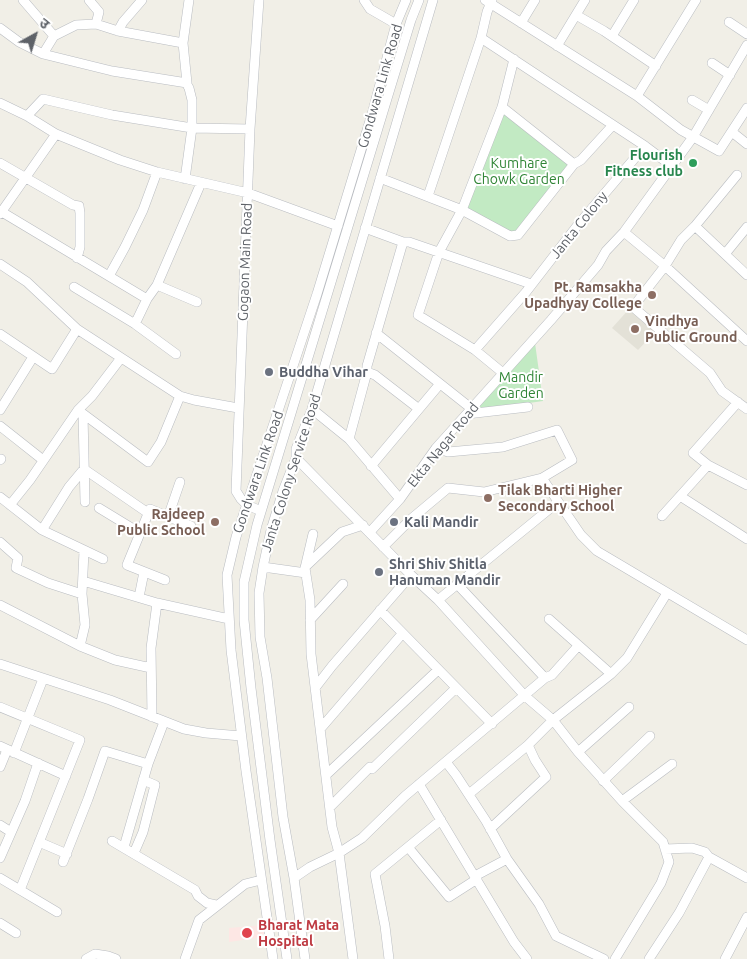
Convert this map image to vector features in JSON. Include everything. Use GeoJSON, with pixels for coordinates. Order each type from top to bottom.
{"type":"FeatureCollection","features":[{"type":"Feature","properties":{"kind":"street"},"geometry":{"type":"LineString","coordinates":[[24,0],[54,36]]}},
{"type":"Feature","properties":{"kind":"street"},"geometry":{"type":"LineString","coordinates":[[89,0],[99,12],[96,24]]}},
{"type":"Feature","properties":{"kind":"street"},"geometry":{"type":"LineString","coordinates":[[118,31],[123,22],[142,0]]}},
{"type":"Feature","properties":{"kind":"street"},"geometry":{"type":"LineString","coordinates":[[185,180],[192,128],[192,100],[186,83],[183,43],[189,0]]}},
{"type":"Feature","properties":{"kind":"street","name":"Gogaon Main Road"},"geometry":{"type":"LineString","coordinates":[[247,505],[240,499],[236,491],[250,129],[259,0]]}},
{"type":"Feature","properties":{"kind":"street"},"geometry":{"type":"LineString","coordinates":[[364,0],[370,10],[396,24]]}},
{"type":"Feature","properties":{"kind":"street","name":"Gondwara Link Road"},"geometry":{"type":"LineString","coordinates":[[274,959],[242,736],[229,619],[227,575],[236,537],[338,226],[372,114],[396,24],[406,0]]}},
{"type":"Feature","properties":{"kind":"street","name":"Gondwara Link Road"},"geometry":{"type":"LineString","coordinates":[[287,959],[270,840],[244,620],[244,582],[261,511],[411,20],[419,0]]}},
{"type":"Feature","properties":{"kind":"street","name":"Janta Colony Service Road"},"geometry":{"type":"LineString","coordinates":[[305,959],[283,816],[267,678],[260,638],[259,592],[262,567],[278,506],[296,458],[296,449],[312,409],[434,0]]}},
{"type":"Feature","properties":{"kind":"street"},"geometry":{"type":"LineString","coordinates":[[521,23],[535,0]]}},
{"type":"Feature","properties":{"kind":"street"},"geometry":{"type":"LineString","coordinates":[[557,46],[585,0]]}},
{"type":"Feature","properties":{"kind":"street"},"geometry":{"type":"LineString","coordinates":[[612,36],[634,0]]}},
{"type":"Feature","properties":{"kind":"street"},"geometry":{"type":"LineString","coordinates":[[637,96],[696,0]]}},
{"type":"Feature","properties":{"kind":"street"},"geometry":{"type":"LineString","coordinates":[[428,196],[481,38],[489,1],[637,96],[660,115],[693,137],[720,151],[747,108]]}},
{"type":"Feature","properties":{"kind":"street"},"geometry":{"type":"LineString","coordinates":[[576,15],[612,36],[656,66]]}},
{"type":"Feature","properties":{"kind":"street"},"geometry":{"type":"LineString","coordinates":[[728,22],[747,34]]}},
{"type":"Feature","properties":{"kind":"street"},"geometry":{"type":"LineString","coordinates":[[43,54],[54,36],[76,25],[96,24],[118,31],[183,43]]}},
{"type":"Feature","properties":{"kind":"street"},"geometry":{"type":"LineString","coordinates":[[0,28],[19,42],[43,54],[112,71],[187,82]]}},
{"type":"Feature","properties":{"kind":"street"},"geometry":{"type":"LineString","coordinates":[[481,38],[645,146],[673,167]]}},
{"type":"Feature","properties":{"kind":"street","name":"Ekta Nagar Road"},"geometry":{"type":"LineString","coordinates":[[370,532],[400,499],[436,448],[551,320],[598,265],[606,251],[624,232],[693,137],[747,44]]}},
{"type":"Feature","properties":{"kind":"street"},"geometry":{"type":"LineString","coordinates":[[503,373],[475,350],[418,315],[440,252],[462,210],[502,108],[514,59]]}},
{"type":"Feature","properties":{"kind":"street"},"geometry":{"type":"LineString","coordinates":[[712,63],[730,74]]}},
{"type":"Feature","properties":{"kind":"street"},"geometry":{"type":"LineString","coordinates":[[27,116],[43,99],[112,115],[192,128],[250,129]]}},
{"type":"Feature","properties":{"kind":"street"},"geometry":{"type":"LineString","coordinates":[[692,100],[709,110]]}},
{"type":"Feature","properties":{"kind":"street"},"geometry":{"type":"LineString","coordinates":[[1,105],[27,116],[56,134],[120,160],[185,180],[248,193],[338,226]]}},
{"type":"Feature","properties":{"kind":"street"},"geometry":{"type":"LineString","coordinates":[[502,108],[574,164]]}},
{"type":"Feature","properties":{"kind":"street"},"geometry":{"type":"LineString","coordinates":[[380,178],[462,210],[510,236],[518,235],[574,164],[581,160],[612,126]]}},
{"type":"Feature","properties":{"kind":"street"},"geometry":{"type":"LineString","coordinates":[[732,132],[747,144]]}},
{"type":"Feature","properties":{"kind":"street"},"geometry":{"type":"LineString","coordinates":[[56,134],[1,213],[147,299]]}},
{"type":"Feature","properties":{"kind":"street","name":"Janta Colony"},"geometry":{"type":"LineString","coordinates":[[475,350],[645,146]]}},
{"type":"Feature","properties":{"kind":"street"},"geometry":{"type":"LineString","coordinates":[[0,163],[73,205],[79,206],[80,247],[76,258]]}},
{"type":"Feature","properties":{"kind":"street"},"geometry":{"type":"LineString","coordinates":[[109,276],[126,247],[157,172]]}},
{"type":"Feature","properties":{"kind":"street"},"geometry":{"type":"LineString","coordinates":[[737,176],[681,240],[665,266],[633,307],[710,373],[722,391],[747,409]]}},
{"type":"Feature","properties":{"kind":"street"},"geometry":{"type":"LineString","coordinates":[[135,324],[147,299],[157,285],[201,182]]}},
{"type":"Feature","properties":{"kind":"street"},"geometry":{"type":"LineString","coordinates":[[695,226],[747,275]]}},
{"type":"Feature","properties":{"kind":"street"},"geometry":{"type":"LineString","coordinates":[[725,254],[747,227]]}},
{"type":"Feature","properties":{"kind":"street"},"geometry":{"type":"LineString","coordinates":[[365,228],[531,284]]}},
{"type":"Feature","properties":{"kind":"street"},"geometry":{"type":"LineString","coordinates":[[624,232],[665,266],[747,341]]}},
{"type":"Feature","properties":{"kind":"street"},"geometry":{"type":"LineString","coordinates":[[349,439],[376,333],[403,242]]}},
{"type":"Feature","properties":{"kind":"street"},"geometry":{"type":"LineString","coordinates":[[0,264],[27,282],[77,329],[180,396],[238,408]]}},
{"type":"Feature","properties":{"kind":"street"},"geometry":{"type":"LineString","coordinates":[[157,285],[197,302]]}},
{"type":"Feature","properties":{"kind":"street"},"geometry":{"type":"LineString","coordinates":[[74,287],[135,324],[176,354]]}},
{"type":"Feature","properties":{"kind":"street"},"geometry":{"type":"LineString","coordinates":[[0,334],[52,369],[77,329]]}},
{"type":"Feature","properties":{"kind":"street"},"geometry":{"type":"LineString","coordinates":[[376,333],[469,411],[528,407]]}},
{"type":"Feature","properties":{"kind":"street"},"geometry":{"type":"LineString","coordinates":[[0,410],[33,357]]}},
{"type":"Feature","properties":{"kind":"street"},"geometry":{"type":"LineString","coordinates":[[10,505],[121,358]]}},
{"type":"Feature","properties":{"kind":"street"},"geometry":{"type":"LineString","coordinates":[[367,372],[374,375],[419,409]]}},
{"type":"Feature","properties":{"kind":"street"},"geometry":{"type":"LineString","coordinates":[[371,466],[440,385]]}},
{"type":"Feature","properties":{"kind":"street"},"geometry":{"type":"LineString","coordinates":[[80,412],[148,462],[161,442],[180,396]]}},
{"type":"Feature","properties":{"kind":"street"},"geometry":{"type":"LineString","coordinates":[[738,402],[693,453],[708,465],[747,486]]}},
{"type":"Feature","properties":{"kind":"street"},"geometry":{"type":"LineString","coordinates":[[312,409],[349,439],[400,499]]}},
{"type":"Feature","properties":{"kind":"street"},"geometry":{"type":"LineString","coordinates":[[80,412],[85,502]]}},
{"type":"Feature","properties":{"kind":"street"},"geometry":{"type":"LineString","coordinates":[[0,426],[43,460]]}},
{"type":"Feature","properties":{"kind":"street"},"geometry":{"type":"LineString","coordinates":[[383,546],[411,519],[448,488],[484,492],[542,478],[572,460],[557,430],[503,447],[448,452],[436,448]]}},
{"type":"Feature","properties":{"kind":"street"},"geometry":{"type":"LineString","coordinates":[[296,458],[438,600],[525,696],[553,720],[578,752],[622,801],[663,842],[669,862],[661,883],[615,959]]}},
{"type":"Feature","properties":{"kind":"street"},"geometry":{"type":"LineString","coordinates":[[662,516],[708,465]]}},
{"type":"Feature","properties":{"kind":"street"},"geometry":{"type":"LineString","coordinates":[[84,469],[148,513]]}},
{"type":"Feature","properties":{"kind":"street"},"geometry":{"type":"LineString","coordinates":[[42,530],[64,493],[84,469]]}},
{"type":"Feature","properties":{"kind":"street"},"geometry":{"type":"LineString","coordinates":[[542,478],[581,535],[597,551],[747,640]]}},
{"type":"Feature","properties":{"kind":"street"},"geometry":{"type":"LineString","coordinates":[[168,516],[180,482]]}},
{"type":"Feature","properties":{"kind":"street"},"geometry":{"type":"LineString","coordinates":[[680,496],[747,539]]}},
{"type":"Feature","properties":{"kind":"street"},"geometry":{"type":"LineString","coordinates":[[0,497],[42,530],[103,559]]}},
{"type":"Feature","properties":{"kind":"street"},"geometry":{"type":"LineString","coordinates":[[438,600],[558,502]]}},
{"type":"Feature","properties":{"kind":"street"},"geometry":{"type":"LineString","coordinates":[[247,505],[261,511]]}},
{"type":"Feature","properties":{"kind":"street"},"geometry":{"type":"LineString","coordinates":[[99,508],[140,533]]}},
{"type":"Feature","properties":{"kind":"street"},"geometry":{"type":"LineString","coordinates":[[165,580],[127,565],[148,513],[150,509],[191,526]]}},
{"type":"Feature","properties":{"kind":"street"},"geometry":{"type":"LineString","coordinates":[[262,567],[305,570],[342,532],[363,525]]}},
{"type":"Feature","properties":{"kind":"street"},"geometry":{"type":"LineString","coordinates":[[312,534],[305,570],[310,600],[311,654],[332,826],[339,853],[353,959]]}},
{"type":"Feature","properties":{"kind":"street"},"geometry":{"type":"LineString","coordinates":[[0,542],[18,558],[16,568],[48,583],[82,594]]}},
{"type":"Feature","properties":{"kind":"street"},"geometry":{"type":"LineString","coordinates":[[80,646],[84,625],[82,594],[84,551]]}},
{"type":"Feature","properties":{"kind":"street"},"geometry":{"type":"LineString","coordinates":[[139,597],[144,572]]}},
{"type":"Feature","properties":{"kind":"street"},"geometry":{"type":"LineString","coordinates":[[315,688],[411,575]]}},
{"type":"Feature","properties":{"kind":"street"},"geometry":{"type":"LineString","coordinates":[[83,581],[157,603],[229,619]]}},
{"type":"Feature","properties":{"kind":"street"},"geometry":{"type":"LineString","coordinates":[[310,620],[343,584]]}},
{"type":"Feature","properties":{"kind":"street"},"geometry":{"type":"LineString","coordinates":[[457,584],[545,678]]}},
{"type":"Feature","properties":{"kind":"street"},"geometry":{"type":"LineString","coordinates":[[469,794],[528,745],[553,720],[611,674],[627,658],[667,593]]}},
{"type":"Feature","properties":{"kind":"street"},"geometry":{"type":"LineString","coordinates":[[152,717],[151,648],[157,603]]}},
{"type":"Feature","properties":{"kind":"street"},"geometry":{"type":"LineString","coordinates":[[0,605],[80,646],[115,660],[151,668]]}},
{"type":"Feature","properties":{"kind":"street"},"geometry":{"type":"LineString","coordinates":[[380,610],[492,724]]}},
{"type":"Feature","properties":{"kind":"street"},"geometry":{"type":"LineString","coordinates":[[549,619],[611,674]]}},
{"type":"Feature","properties":{"kind":"street"},"geometry":{"type":"LineString","coordinates":[[321,728],[402,634]]}},
{"type":"Feature","properties":{"kind":"street"},"geometry":{"type":"LineString","coordinates":[[294,878],[362,838],[419,784],[545,678],[552,675],[578,646]]}},
{"type":"Feature","properties":{"kind":"street"},"geometry":{"type":"LineString","coordinates":[[0,664],[110,700],[164,722],[191,730],[242,736]]}},
{"type":"Feature","properties":{"kind":"street"},"geometry":{"type":"LineString","coordinates":[[326,775],[438,670]]}},
{"type":"Feature","properties":{"kind":"street"},"geometry":{"type":"LineString","coordinates":[[0,767],[7,750],[28,718],[43,679]]}},
{"type":"Feature","properties":{"kind":"street"},"geometry":{"type":"LineString","coordinates":[[330,807],[370,767],[372,768],[456,688]]}},
{"type":"Feature","properties":{"kind":"street"},"geometry":{"type":"LineString","coordinates":[[0,706],[80,740],[20,890]]}},
{"type":"Feature","properties":{"kind":"street"},"geometry":{"type":"LineString","coordinates":[[578,752],[629,707]]}},
{"type":"Feature","properties":{"kind":"street"},"geometry":{"type":"LineString","coordinates":[[124,847],[148,764],[164,722]]}},
{"type":"Feature","properties":{"kind":"street"},"geometry":{"type":"LineString","coordinates":[[604,780],[650,736]]}},
{"type":"Feature","properties":{"kind":"street"},"geometry":{"type":"LineString","coordinates":[[490,829],[546,777],[528,745]]}},
{"type":"Feature","properties":{"kind":"street"},"geometry":{"type":"LineString","coordinates":[[7,750],[66,776]]}},
{"type":"Feature","properties":{"kind":"street"},"geometry":{"type":"LineString","coordinates":[[39,842],[65,858],[105,751],[148,764]]}},
{"type":"Feature","properties":{"kind":"street"},"geometry":{"type":"LineString","coordinates":[[446,762],[469,794],[507,859],[539,904],[556,936],[604,959]]}},
{"type":"Feature","properties":{"kind":"street"},"geometry":{"type":"LineString","coordinates":[[0,858],[38,763]]}},
{"type":"Feature","properties":{"kind":"street"},"geometry":{"type":"LineString","coordinates":[[622,801],[672,764]]}},
{"type":"Feature","properties":{"kind":"street"},"geometry":{"type":"LineString","coordinates":[[134,853],[143,832],[154,784],[143,780]]}},
{"type":"Feature","properties":{"kind":"street"},"geometry":{"type":"LineString","coordinates":[[419,784],[514,942],[527,959]]}},
{"type":"Feature","properties":{"kind":"street"},"geometry":{"type":"LineString","coordinates":[[389,959],[375,874],[441,820]]}},
{"type":"Feature","properties":{"kind":"street"},"geometry":{"type":"LineString","coordinates":[[0,824],[12,832]]}},
{"type":"Feature","properties":{"kind":"street"},"geometry":{"type":"LineString","coordinates":[[112,840],[195,890],[198,896],[207,903],[216,905]]}},
{"type":"Feature","properties":{"kind":"street"},"geometry":{"type":"LineString","coordinates":[[408,847],[449,897],[507,859]]}},
{"type":"Feature","properties":{"kind":"street"},"geometry":{"type":"LineString","coordinates":[[665,849],[692,848],[705,852],[709,857],[747,878]]}},
{"type":"Feature","properties":{"kind":"street"},"geometry":{"type":"LineString","coordinates":[[649,959],[679,913],[709,857]]}},
{"type":"Feature","properties":{"kind":"street"},"geometry":{"type":"LineString","coordinates":[[0,878],[57,912]]}},
{"type":"Feature","properties":{"kind":"street"},"geometry":{"type":"LineString","coordinates":[[185,959],[199,920],[245,884],[262,880]]}},
{"type":"Feature","properties":{"kind":"street"},"geometry":{"type":"LineString","coordinates":[[725,959],[747,917]]}},
{"type":"Feature","properties":{"kind":"street"},"geometry":{"type":"LineString","coordinates":[[0,923],[16,932]]}},
{"type":"Feature","properties":{"kind":"street"},"geometry":{"type":"LineString","coordinates":[[86,959],[95,954],[116,959]]}},
{"type":"Feature","properties":{"kind":"shaded area","name":"Vindhya Public Ground"},"geometry":{"type":"Polygon","coordinates":[[[630,308],[657,330],[638,350],[612,328],[630,308]]]}},
{"type":"Feature","properties":{"kind":"shaded area","name":"Bharat Mata Hospital"},"geometry":{"type":"Polygon","coordinates":[[[264,925],[264,937],[229,942],[229,928],[264,925]]]}},
{"type":"Feature","properties":{"kind":"green space","name":"Kumhare Chowk Garden"},"geometry":{"type":"Polygon","coordinates":[[[502,107],[574,164],[518,235],[462,210],[502,107]]]}},
{"type":"Feature","properties":{"kind":"green space","name":"Mandir Garden"},"geometry":{"type":"Polygon","coordinates":[[[535,343],[543,401],[473,411],[535,343]]]}},
{"type":"Feature","properties":{"kind":"place","name":"Flourish Fitness club"},"geometry":{"type":"Point","coordinates":[693,163]}},
{"type":"Feature","properties":{"kind":"place","name":"Pt. Ramsakha Upadhyay College"},"geometry":{"type":"Point","coordinates":[652,295]}},
{"type":"Feature","properties":{"kind":"place","name":"Vindhya Public Ground"},"geometry":{"type":"Point","coordinates":[635,329]}},
{"type":"Feature","properties":{"kind":"place","name":"Buddha Vihar"},"geometry":{"type":"Point","coordinates":[269,372]}},
{"type":"Feature","properties":{"kind":"place","name":"Tilak Bharti Higher Secondary School"},"geometry":{"type":"Point","coordinates":[488,498]}},
{"type":"Feature","properties":{"kind":"place","name":"Rajdeep Public School"},"geometry":{"type":"Point","coordinates":[215,522]}},
{"type":"Feature","properties":{"kind":"place","name":"Kali Mandir"},"geometry":{"type":"Point","coordinates":[394,522]}},
{"type":"Feature","properties":{"kind":"place","name":"Shri Shiv Shitla Hanuman Mandir"},"geometry":{"type":"Point","coordinates":[379,572]}},
{"type":"Feature","properties":{"kind":"place","name":"Bharat Mata Hospital"},"geometry":{"type":"Point","coordinates":[247,933]}}]}
